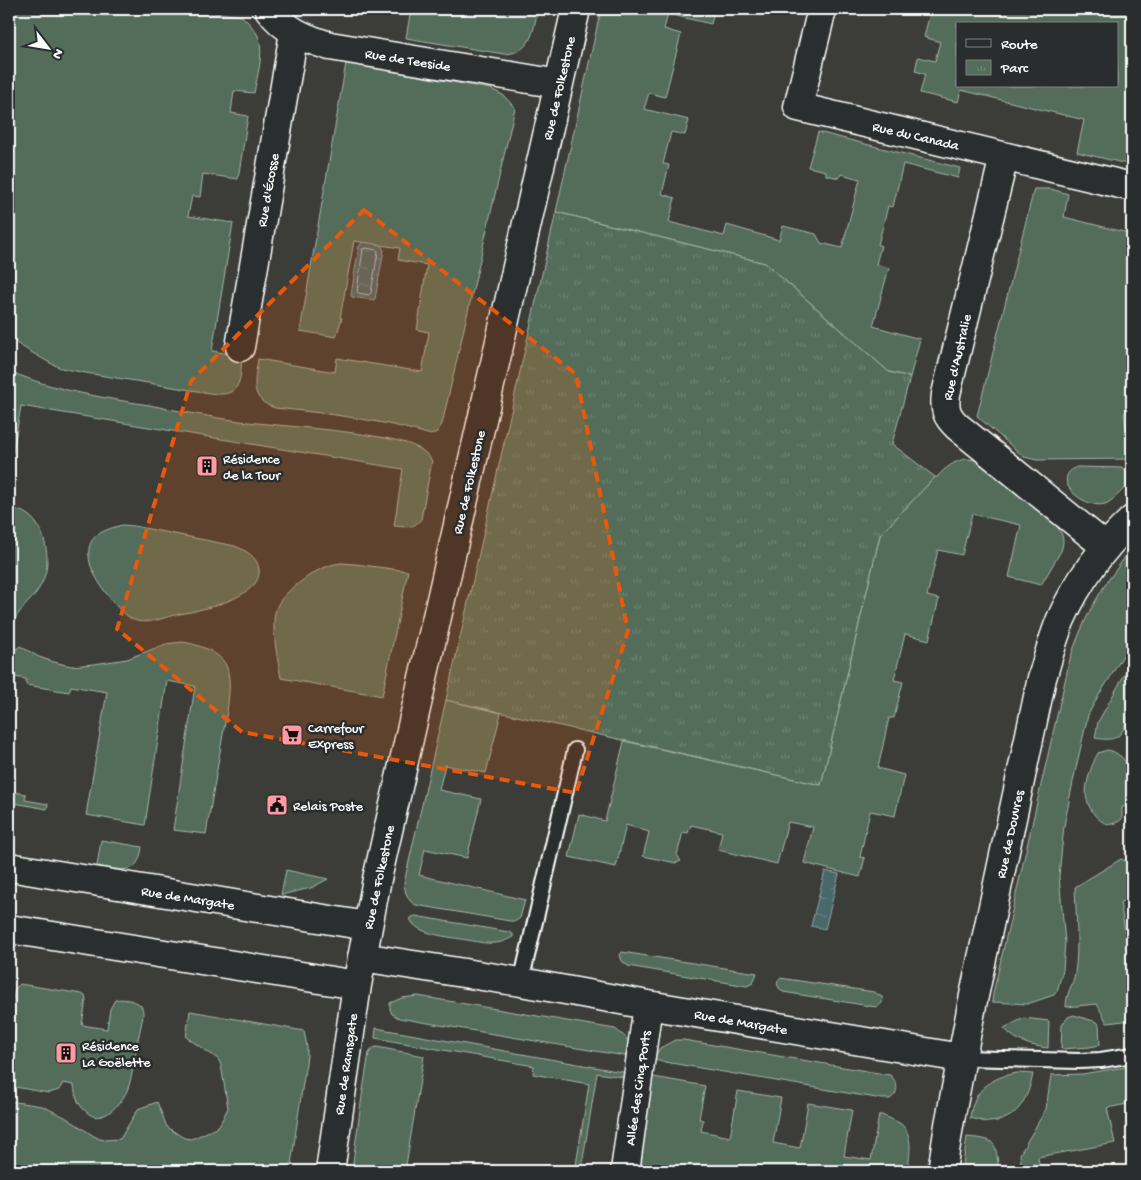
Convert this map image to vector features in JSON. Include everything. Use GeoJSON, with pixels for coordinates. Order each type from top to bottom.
{"type":"FeatureCollection","features":[{"type":"Feature","properties":{"kind":"street","name":"Rue de Teeside"},"geometry":{"type":"LineString","coordinates":[[269,9],[274,16],[294,33],[330,46],[559,84]]}},
{"type":"Feature","properties":{"kind":"street","name":"Rue de Folkestone"},"geometry":{"type":"LineString","coordinates":[[362,956],[367,926],[576,9]]}},
{"type":"Feature","properties":{"kind":"street","name":"Rue du Canada"},"geometry":{"type":"LineString","coordinates":[[822,9],[798,107],[1132,187]]}},
{"type":"Feature","properties":{"kind":"street","name":"Rue d'Écosse"},"geometry":{"type":"LineString","coordinates":[[240,346],[294,33]]}},
{"type":"Feature","properties":{"kind":"street","name":"Rue d'Australie"},"geometry":{"type":"LineString","coordinates":[[1004,157],[946,394],[944,403],[946,412],[958,427],[1106,547]]}},
{"type":"Feature","properties":{"kind":"street","name":"Rue de Douvres"},"geometry":{"type":"LineString","coordinates":[[942,1171],[961,1058],[984,947],[1038,697],[1054,638],[1061,619],[1078,586],[1106,547],[1132,520]]}},
{"type":"Feature","properties":{"kind":"street","name":"Rue de Margate"},"geometry":{"type":"LineString","coordinates":[[9,867],[367,926]]}},
{"type":"Feature","properties":{"kind":"street"},"geometry":{"type":"LineString","coordinates":[[9,929],[357,985]]}},
{"type":"Feature","properties":{"kind":"street","name":"Rue de Margate"},"geometry":{"type":"LineString","coordinates":[[362,956],[961,1058]]}},
{"type":"Feature","properties":{"kind":"street","name":"Rue de Ramsgate"},"geometry":{"type":"LineString","coordinates":[[330,1171],[362,956]]}},
{"type":"Feature","properties":{"kind":"street","name":"Allée des Cinq Ports"},"geometry":{"type":"LineString","coordinates":[[625,1171],[648,1005]]}},
{"type":"Feature","properties":{"kind":"lane"},"geometry":{"type":"LineString","coordinates":[[521,982],[576,750]]}},
{"type":"Feature","properties":{"kind":"lane"},"geometry":{"type":"LineString","coordinates":[[961,1058],[1079,1061],[1132,1055]]}},
{"type":"Feature","properties":{"kind":"highlighted area"},"geometry":{"type":"Polygon","coordinates":[[[364,210],[576,374],[628,631],[576,793],[242,732],[117,629],[191,381],[364,210]]]}},
{"type":"Feature","properties":{"kind":"green space"},"geometry":{"type":"Polygon","coordinates":[[[9,9],[186,9],[242,16],[258,35],[261,52],[254,93],[234,91],[231,113],[248,116],[238,179],[203,174],[200,197],[192,196],[188,216],[233,223],[212,351],[242,356],[240,377],[236,388],[231,392],[216,394],[61,368],[19,345],[9,336],[9,9]]]}},
{"type":"Feature","properties":{"kind":"green space"},"geometry":{"type":"Polygon","coordinates":[[[411,9],[538,9],[530,39],[526,45],[513,53],[504,54],[406,38],[411,9]]]}},
{"type":"Feature","properties":{"kind":"green space"},"geometry":{"type":"Polygon","coordinates":[[[601,9],[715,9],[711,24],[668,14],[664,29],[681,34],[665,97],[649,93],[644,109],[689,120],[685,135],[671,132],[663,164],[669,165],[662,194],[675,198],[669,222],[724,236],[727,225],[779,240],[783,226],[816,234],[821,243],[842,248],[860,179],[841,174],[839,178],[826,175],[826,171],[808,167],[818,132],[960,168],[958,178],[903,164],[893,207],[888,206],[878,245],[881,246],[876,264],[889,268],[873,326],[920,339],[910,377],[889,372],[765,263],[556,212],[601,9]]]}},
{"type":"Feature","properties":{"kind":"green space"},"geometry":{"type":"Polygon","coordinates":[[[931,9],[1132,9],[1132,144],[1127,164],[1077,152],[1084,120],[961,90],[958,102],[920,93],[925,74],[915,71],[918,57],[935,61],[940,42],[924,37],[931,9]]]}},
{"type":"Feature","properties":{"kind":"green space"},"geometry":{"type":"Polygon","coordinates":[[[346,63],[491,89],[503,95],[515,108],[442,424],[437,432],[431,435],[374,421],[275,408],[261,400],[255,388],[258,359],[335,372],[337,358],[422,372],[429,332],[417,330],[427,265],[398,260],[400,248],[354,241],[340,318],[342,318],[336,337],[300,331],[346,63]]]}},
{"type":"Feature","properties":{"kind":"green space"},"geometry":{"type":"Polygon","coordinates":[[[1034,189],[1051,189],[1068,194],[1064,217],[1132,234],[1132,411],[1124,413],[1131,459],[1037,460],[1024,457],[977,416],[1034,189]]]}},
{"type":"Feature","properties":{"kind":"green space"},"geometry":{"type":"Polygon","coordinates":[[[556,212],[765,263],[889,372],[910,377],[892,444],[935,477],[880,535],[821,785],[446,700],[556,212]]]}},
{"type":"Feature","properties":{"kind":"green space"},"geometry":{"type":"Polygon","coordinates":[[[9,371],[46,384],[100,397],[194,414],[353,433],[408,444],[424,452],[432,461],[421,519],[412,526],[394,526],[403,469],[21,406],[9,467],[9,371]]]}},
{"type":"Feature","properties":{"kind":"green space"},"geometry":{"type":"Polygon","coordinates":[[[966,459],[976,460],[983,464],[1055,524],[1060,530],[1063,540],[1061,551],[1041,585],[1009,577],[1021,525],[972,514],[962,555],[938,550],[927,596],[939,599],[929,640],[905,634],[894,680],[903,682],[894,718],[889,718],[878,768],[904,775],[895,816],[870,811],[860,857],[865,858],[860,877],[804,863],[813,827],[788,822],[777,864],[718,850],[722,832],[691,825],[688,833],[683,832],[677,855],[681,861],[676,863],[643,856],[649,832],[626,825],[616,867],[569,857],[579,814],[605,821],[624,741],[821,785],[880,535],[935,477],[954,463],[966,459]]]}},
{"type":"Feature","properties":{"kind":"green space"},"geometry":{"type":"Polygon","coordinates":[[[1077,467],[1122,468],[1128,476],[1127,486],[1108,503],[1097,505],[1088,502],[1080,498],[1068,486],[1066,479],[1069,472],[1077,467]]]}},
{"type":"Feature","properties":{"kind":"green space"},"geometry":{"type":"Polygon","coordinates":[[[9,508],[19,510],[28,515],[38,526],[46,546],[47,561],[42,583],[12,625],[11,636],[13,643],[9,646],[9,508]]]}},
{"type":"Feature","properties":{"kind":"green space"},"geometry":{"type":"Polygon","coordinates":[[[122,525],[235,546],[247,552],[258,564],[257,579],[250,588],[226,602],[156,620],[137,621],[123,613],[116,605],[102,587],[90,563],[89,547],[96,536],[122,525]]]}},
{"type":"Feature","properties":{"kind":"green space"},"geometry":{"type":"Polygon","coordinates":[[[1132,549],[1132,640],[1088,715],[1064,826],[1059,876],[1065,942],[1063,970],[1057,991],[1054,995],[1027,1004],[992,1002],[1070,659],[1084,623],[1096,600],[1132,549]]]}},
{"type":"Feature","properties":{"kind":"green space"},"geometry":{"type":"Polygon","coordinates":[[[341,563],[408,571],[382,696],[281,678],[274,633],[274,616],[278,605],[289,591],[309,576],[319,570],[341,563]]]}},
{"type":"Feature","properties":{"kind":"green space"},"geometry":{"type":"Polygon","coordinates":[[[182,642],[202,647],[215,653],[224,662],[229,678],[227,711],[206,834],[173,830],[195,686],[167,681],[145,825],[86,815],[107,692],[71,686],[69,692],[26,685],[26,679],[9,676],[9,655],[20,646],[39,657],[71,666],[127,659],[166,644],[182,642]]]}},
{"type":"Feature","properties":{"kind":"green space"},"geometry":{"type":"Polygon","coordinates":[[[1127,670],[1132,672],[1131,696],[1129,715],[1123,731],[1112,739],[1095,738],[1098,722],[1127,670]]]}},
{"type":"Feature","properties":{"kind":"green space"},"geometry":{"type":"Polygon","coordinates":[[[446,700],[501,713],[486,773],[445,765],[439,790],[481,799],[467,858],[425,849],[419,875],[525,900],[520,918],[516,921],[416,905],[410,901],[406,893],[404,883],[446,700]]]}},
{"type":"Feature","properties":{"kind":"green space"},"geometry":{"type":"Polygon","coordinates":[[[1107,750],[1118,754],[1132,768],[1132,806],[1122,807],[1122,819],[1116,823],[1109,824],[1103,822],[1093,813],[1086,794],[1088,778],[1096,757],[1098,753],[1107,750]]]}},
{"type":"Feature","properties":{"kind":"green space"},"geometry":{"type":"Polygon","coordinates":[[[9,791],[26,794],[25,800],[48,804],[47,809],[9,802],[9,791]]]}},
{"type":"Feature","properties":{"kind":"green space"},"geometry":{"type":"Polygon","coordinates":[[[101,840],[142,847],[137,863],[127,869],[97,866],[101,840]]]}},
{"type":"Feature","properties":{"kind":"green space"},"geometry":{"type":"Polygon","coordinates":[[[1121,859],[1132,863],[1132,900],[1120,902],[1132,971],[1132,1020],[1107,1023],[1097,1004],[1066,1007],[1067,997],[1074,978],[1077,952],[1075,887],[1121,859]]]}},
{"type":"Feature","properties":{"kind":"green space"},"geometry":{"type":"Polygon","coordinates":[[[286,870],[328,879],[311,888],[281,895],[286,870]]]}},
{"type":"Feature","properties":{"kind":"green space"},"geometry":{"type":"Polygon","coordinates":[[[415,916],[509,932],[513,934],[513,937],[502,942],[491,943],[443,936],[418,928],[410,918],[415,916]]]}},
{"type":"Feature","properties":{"kind":"green space"},"geometry":{"type":"Polygon","coordinates":[[[622,952],[757,973],[753,983],[747,986],[628,966],[622,961],[620,955],[622,952]]]}},
{"type":"Feature","properties":{"kind":"green space"},"geometry":{"type":"Polygon","coordinates":[[[780,978],[874,992],[883,999],[881,1004],[876,1007],[783,992],[778,985],[780,978]]]}},
{"type":"Feature","properties":{"kind":"green space"},"geometry":{"type":"Polygon","coordinates":[[[20,984],[82,994],[86,1000],[82,1025],[107,1029],[110,1009],[115,1000],[132,1001],[141,1006],[143,1016],[130,1081],[124,1096],[111,1111],[100,1116],[89,1114],[78,1101],[74,1085],[63,1083],[59,1090],[49,1093],[9,1086],[9,1013],[15,989],[20,984]]]}},
{"type":"Feature","properties":{"kind":"green space"},"geometry":{"type":"Polygon","coordinates":[[[418,996],[615,1029],[628,1040],[631,1057],[399,1018],[392,1014],[390,1003],[402,998],[418,996]]]}},
{"type":"Feature","properties":{"kind":"green space"},"geometry":{"type":"Polygon","coordinates":[[[190,1011],[304,1031],[307,1056],[290,1171],[9,1171],[9,1101],[42,1106],[65,1117],[94,1136],[105,1140],[120,1139],[138,1109],[157,1102],[167,1127],[184,1138],[191,1139],[216,1128],[228,1108],[221,1065],[218,1059],[186,1037],[190,1011]]]}},
{"type":"Feature","properties":{"kind":"green space"},"geometry":{"type":"Polygon","coordinates":[[[1074,1015],[1099,1024],[1100,1045],[1061,1049],[1062,1025],[1068,1017],[1074,1015]]]}},
{"type":"Feature","properties":{"kind":"green space"},"geometry":{"type":"Polygon","coordinates":[[[1024,1018],[1049,1021],[1048,1048],[1024,1042],[1014,1037],[1004,1028],[1024,1018]]]}},
{"type":"Feature","properties":{"kind":"green space"},"geometry":{"type":"Polygon","coordinates":[[[376,1028],[628,1073],[628,1078],[597,1073],[581,1171],[575,1171],[589,1084],[533,1074],[534,1066],[375,1038],[376,1028]]]}},
{"type":"Feature","properties":{"kind":"green space"},"geometry":{"type":"Polygon","coordinates":[[[675,1040],[890,1075],[895,1081],[897,1090],[890,1099],[882,1099],[653,1060],[660,1048],[675,1040]]]}},
{"type":"Feature","properties":{"kind":"green space"},"geometry":{"type":"Polygon","coordinates":[[[377,1047],[424,1056],[405,1171],[357,1171],[354,1167],[353,1162],[369,1053],[373,1048],[377,1047]]]}},
{"type":"Feature","properties":{"kind":"green space"},"geometry":{"type":"Polygon","coordinates":[[[1132,1066],[1132,1103],[1107,1108],[1115,1143],[1038,1157],[1040,1171],[1022,1171],[1020,1154],[1046,1109],[1051,1075],[1082,1074],[1132,1066]]]}},
{"type":"Feature","properties":{"kind":"green space"},"geometry":{"type":"Polygon","coordinates":[[[1017,1073],[1033,1074],[1025,1099],[1014,1113],[999,1121],[984,1122],[970,1118],[975,1100],[985,1086],[999,1078],[1017,1073]]]}},
{"type":"Feature","properties":{"kind":"green space"},"geometry":{"type":"Polygon","coordinates":[[[648,1076],[705,1086],[699,1119],[703,1120],[701,1131],[730,1137],[738,1091],[781,1098],[773,1143],[800,1148],[808,1103],[852,1110],[844,1156],[871,1160],[879,1115],[882,1115],[901,1124],[908,1134],[910,1146],[907,1171],[635,1171],[648,1076]]]}},
{"type":"Feature","properties":{"kind":"green space"},"geometry":{"type":"Polygon","coordinates":[[[967,1137],[985,1139],[993,1144],[997,1153],[999,1171],[962,1171],[967,1137]]]}},
{"type":"Feature","properties":{"kind":"water"},"geometry":{"type":"Polygon","coordinates":[[[363,242],[381,245],[384,250],[375,299],[373,300],[352,297],[351,295],[359,246],[363,242]]]}},
{"type":"Feature","properties":{"kind":"water"},"geometry":{"type":"Polygon","coordinates":[[[825,871],[839,874],[825,929],[811,926],[825,871]]]}},
{"type":"Feature","properties":{"kind":"place","name":"Résidence de la Tour"},"geometry":{"type":"Point","coordinates":[207,466]}},
{"type":"Feature","properties":{"kind":"place","name":"Carrefour Express"},"geometry":{"type":"Point","coordinates":[292,735]}},
{"type":"Feature","properties":{"kind":"place","name":"Relais Poste"},"geometry":{"type":"Point","coordinates":[277,805]}},
{"type":"Feature","properties":{"kind":"place","name":"Résidence La Goëlette"},"geometry":{"type":"Point","coordinates":[66,1053]}}]}
